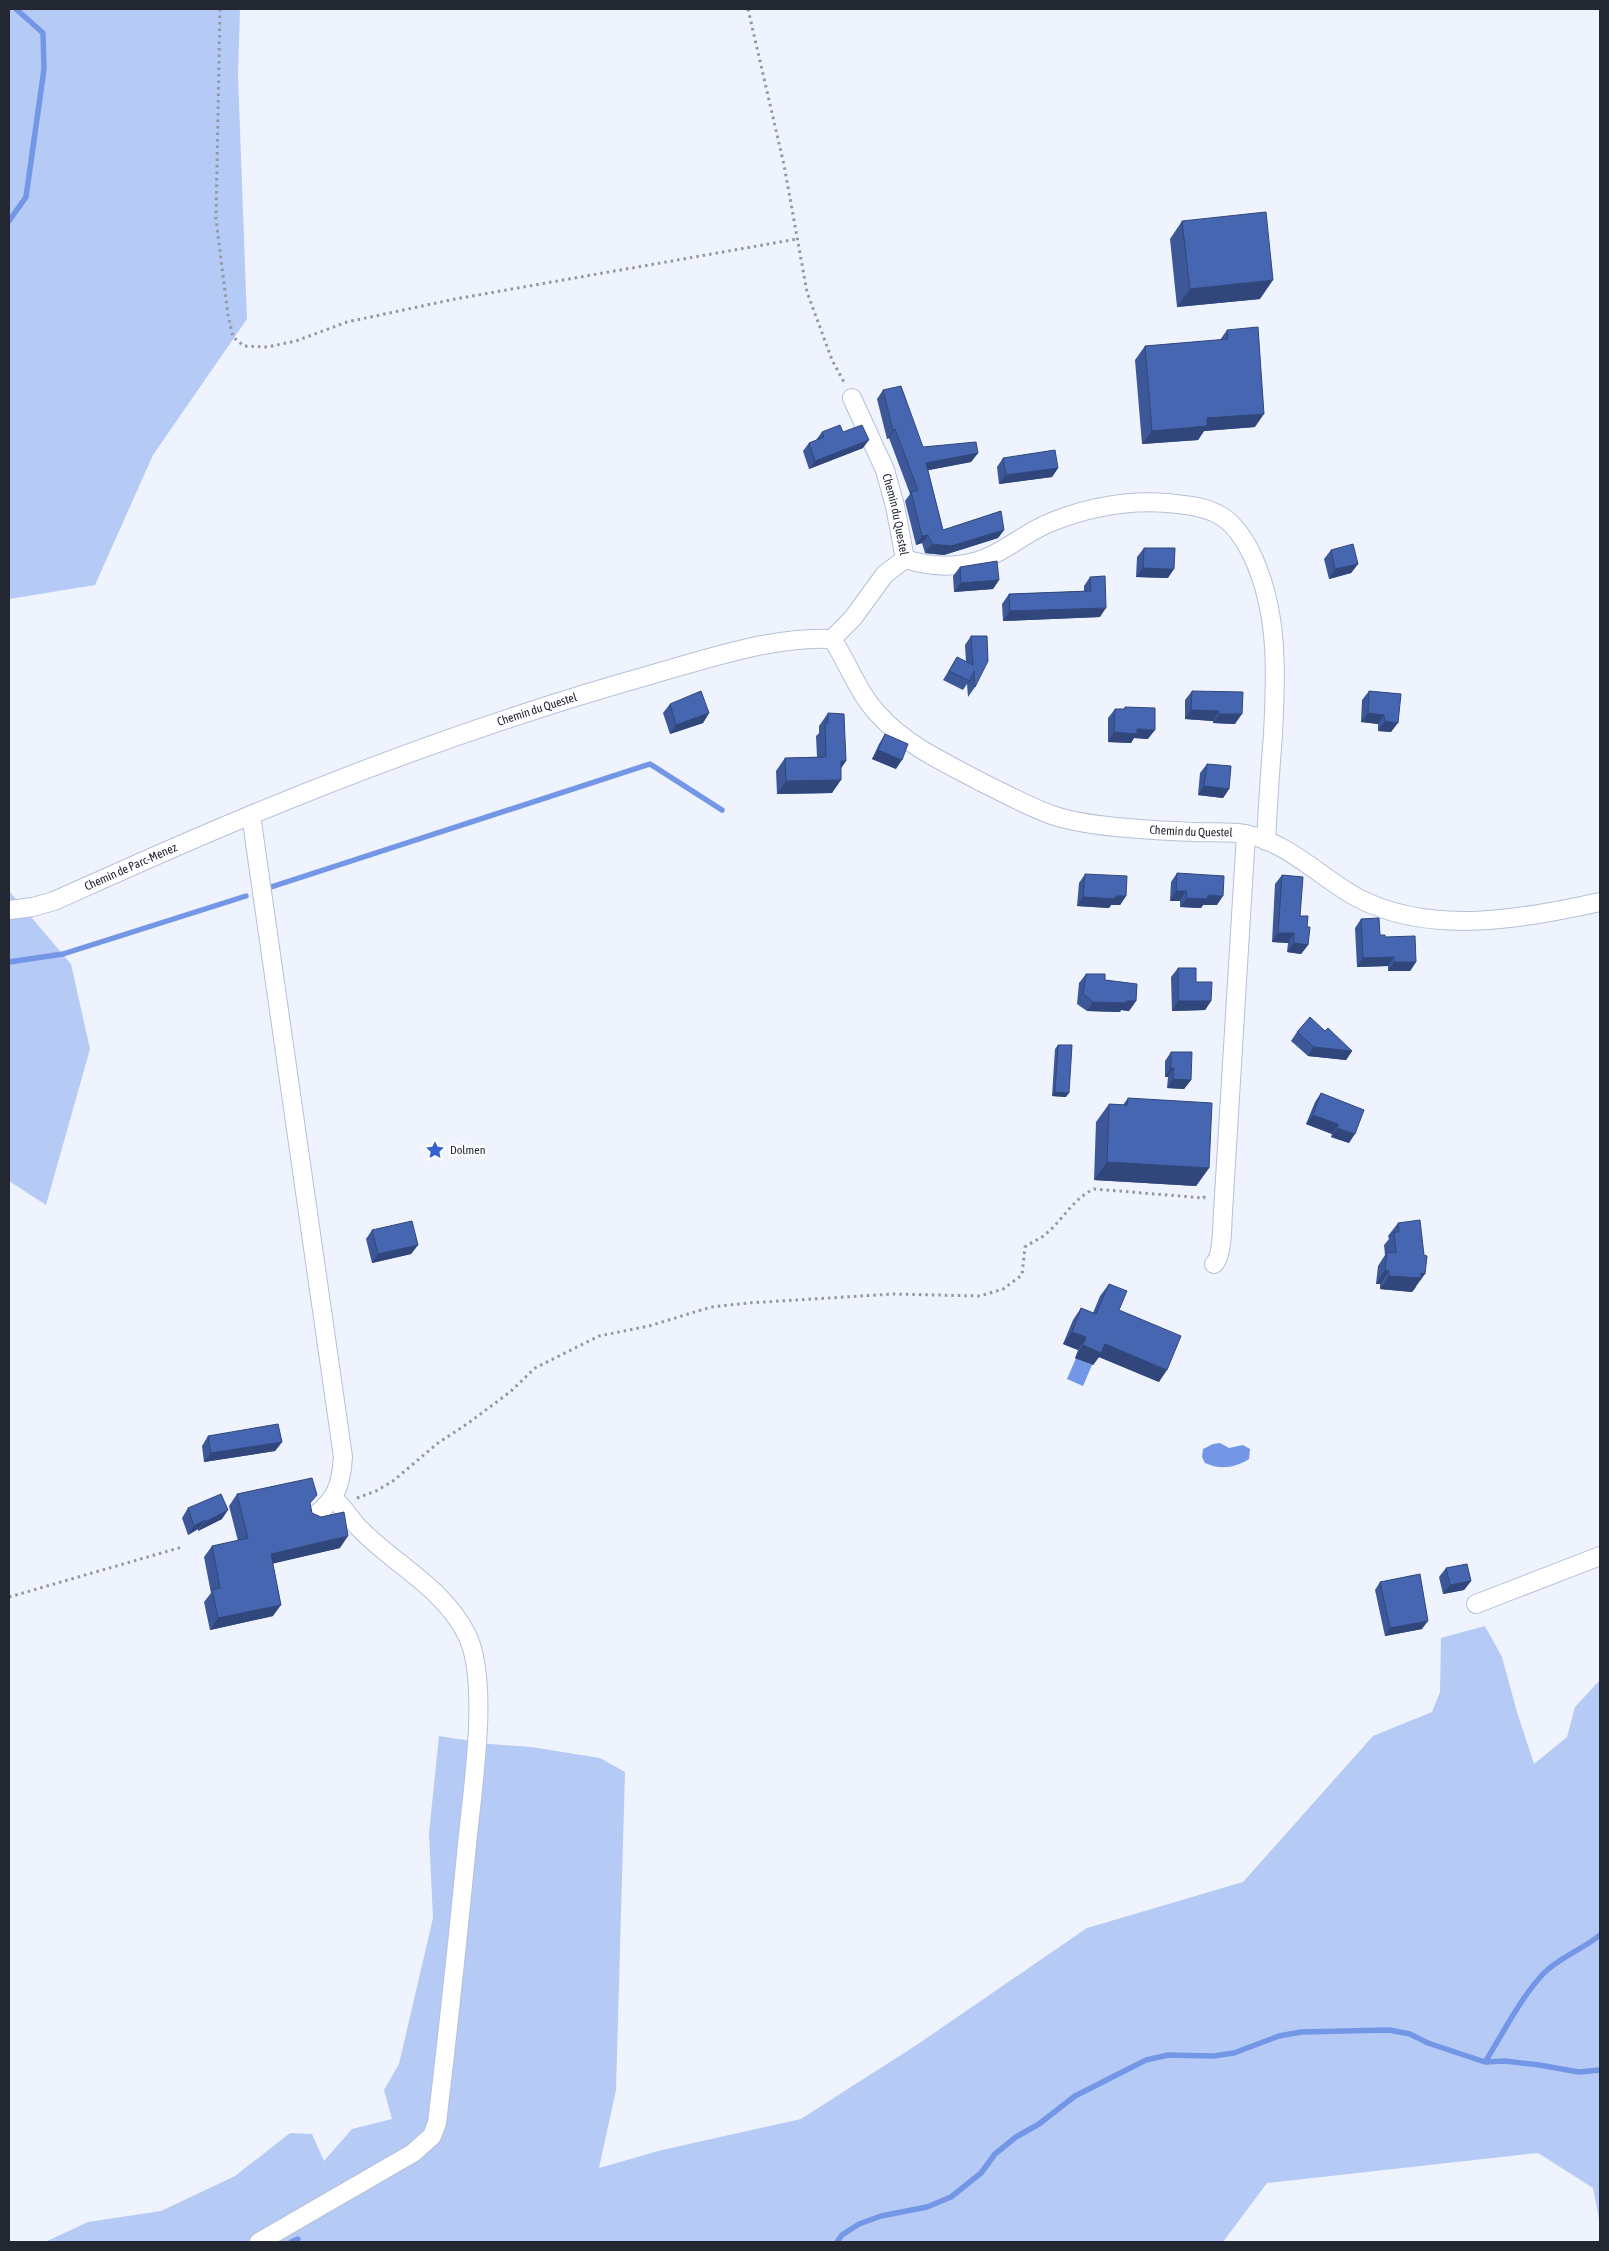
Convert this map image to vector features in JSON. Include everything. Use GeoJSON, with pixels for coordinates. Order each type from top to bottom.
{"type":"FeatureCollection","features":[{"type":"Feature","properties":{"kind":"street","name":"Chemin du Questel"},"geometry":{"type":"LineString","coordinates":[[251,815],[428,747],[606,687],[696,662],[790,640],[832,639],[853,618],[885,574],[905,559],[895,506],[885,470],[852,398]]}},
{"type":"Feature","properties":{"kind":"street"},"geometry":{"type":"LineString","coordinates":[[905,559],[924,565],[941,566],[962,564],[986,558],[1047,524],[1096,508],[1123,504],[1148,502],[1175,504],[1197,507],[1222,517],[1233,526],[1247,545],[1261,576],[1269,601],[1274,632],[1276,667],[1266,841]]}},
{"type":"Feature","properties":{"kind":"street","name":"Chemin du Questel"},"geometry":{"type":"LineString","coordinates":[[832,639],[864,697],[879,716],[892,728],[930,755],[1007,795],[1052,815],[1127,828],[1246,834],[1285,850],[1359,898],[1383,909],[1405,914],[1437,919],[1483,920],[1559,911],[1600,902]]}},
{"type":"Feature","properties":{"kind":"street"},"geometry":{"type":"LineString","coordinates":[[251,815],[343,1456],[337,1501],[359,1529],[415,1574],[459,1620],[468,1637],[478,1675],[477,1741],[450,2016],[437,2123],[432,2136],[413,2153],[259,2242]]}},
{"type":"Feature","properties":{"kind":"street","name":"Chemin de Parc-Menez"},"geometry":{"type":"LineString","coordinates":[[9,910],[32,908],[54,901],[251,815]]}},
{"type":"Feature","properties":{"kind":"street"},"geometry":{"type":"LineString","coordinates":[[1214,1264],[1218,1261],[1220,1251],[1223,1212],[1246,834]]}},
{"type":"Feature","properties":{"kind":"street"},"geometry":{"type":"LineString","coordinates":[[312,1518],[337,1501]]}},
{"type":"Feature","properties":{"kind":"street"},"geometry":{"type":"LineString","coordinates":[[1476,1604],[1600,1556]]}},
{"type":"Feature","properties":{"kind":"path"},"geometry":{"type":"LineString","coordinates":[[220,9],[216,219],[228,315],[233,337],[244,346],[266,347],[296,341],[347,322],[455,299],[797,239]]}},
{"type":"Feature","properties":{"kind":"path"},"geometry":{"type":"LineString","coordinates":[[748,9],[784,166],[807,292],[832,360],[852,398]]}},
{"type":"Feature","properties":{"kind":"path"},"geometry":{"type":"LineString","coordinates":[[337,1501],[376,1491],[392,1481],[438,1443],[510,1392],[535,1368],[599,1336],[649,1326],[711,1307],[893,1294],[980,1296],[993,1293],[1003,1289],[1022,1275],[1026,1247],[1040,1240],[1050,1231],[1082,1195],[1094,1190],[1204,1198],[1204,1188]]}},
{"type":"Feature","properties":{"kind":"path"},"geometry":{"type":"LineString","coordinates":[[9,1597],[182,1547]]}},
{"type":"Feature","properties":{"kind":"shaded area"},"geometry":{"type":"Polygon","coordinates":[[[9,9],[240,9],[238,75],[247,319],[153,455],[95,585],[9,599],[9,9]]]}},
{"type":"Feature","properties":{"kind":"shaded area"},"geometry":{"type":"Polygon","coordinates":[[[9,891],[71,964],[90,1049],[46,1205],[9,1181],[9,891]]]}},
{"type":"Feature","properties":{"kind":"shaded area"},"geometry":{"type":"Polygon","coordinates":[[[1485,1626],[1502,1657],[1534,1764],[1567,1737],[1575,1707],[1600,1680],[1600,2224],[1593,2188],[1538,2153],[1267,2183],[1223,2242],[45,2242],[88,2222],[161,2211],[235,2176],[290,2133],[312,2134],[324,2161],[352,2129],[392,2119],[384,2090],[399,2064],[433,1918],[429,1833],[439,1736],[490,1744],[531,1747],[600,1758],[625,1772],[616,2090],[599,2168],[662,2150],[801,2119],[918,2044],[1087,1928],[1243,1882],[1373,1736],[1432,1712],[1440,1692],[1441,1638],[1485,1626]]]}},
{"type":"Feature","properties":{"kind":"water"},"geometry":{"type":"Polygon","coordinates":[[[1076,1358],[1092,1365],[1083,1386],[1067,1379],[1076,1358]]]}},
{"type":"Feature","properties":{"kind":"water"},"geometry":{"type":"Polygon","coordinates":[[[1220,1443],[1229,1448],[1243,1445],[1250,1449],[1249,1459],[1227,1467],[1216,1467],[1205,1463],[1202,1457],[1203,1449],[1220,1443]]]}},
{"type":"Feature","properties":{"kind":"building"},"geometry":{"type":"Polygon","coordinates":[[[1266,212],[1273,280],[1190,289],[1182,221],[1266,212]]]}},
{"type":"Feature","properties":{"kind":"building"},"geometry":{"type":"Polygon","coordinates":[[[1258,327],[1264,414],[1207,418],[1207,426],[1152,431],[1145,346],[1228,339],[1227,330],[1258,327]]]}},
{"type":"Feature","properties":{"kind":"building"},"geometry":{"type":"Polygon","coordinates":[[[901,386],[923,447],[976,442],[978,453],[926,463],[943,530],[1001,511],[1004,530],[951,546],[932,544],[928,535],[922,536],[911,492],[918,490],[895,429],[893,430],[883,390],[901,386]]]}},
{"type":"Feature","properties":{"kind":"building"},"geometry":{"type":"Polygon","coordinates":[[[840,425],[843,432],[862,425],[869,440],[815,461],[809,443],[824,437],[822,432],[840,425]]]}},
{"type":"Feature","properties":{"kind":"building"},"geometry":{"type":"Polygon","coordinates":[[[1055,450],[1058,468],[1006,475],[1003,458],[1055,450]]]}},
{"type":"Feature","properties":{"kind":"building"},"geometry":{"type":"Polygon","coordinates":[[[1353,544],[1358,564],[1335,569],[1331,550],[1353,544]]]}},
{"type":"Feature","properties":{"kind":"building"},"geometry":{"type":"Polygon","coordinates":[[[1144,548],[1175,548],[1174,569],[1143,568],[1144,548]]]}},
{"type":"Feature","properties":{"kind":"building"},"geometry":{"type":"Polygon","coordinates":[[[997,561],[999,580],[961,583],[960,567],[997,561]]]}},
{"type":"Feature","properties":{"kind":"building"},"geometry":{"type":"Polygon","coordinates":[[[1105,576],[1106,608],[1010,611],[1009,594],[1091,591],[1090,577],[1105,576]]]}},
{"type":"Feature","properties":{"kind":"building"},"geometry":{"type":"Polygon","coordinates":[[[971,636],[987,636],[988,661],[975,687],[974,671],[970,681],[949,671],[957,657],[973,665],[971,636]]]}},
{"type":"Feature","properties":{"kind":"building"},"geometry":{"type":"Polygon","coordinates":[[[701,691],[709,713],[676,725],[670,704],[701,691]]]}},
{"type":"Feature","properties":{"kind":"building"},"geometry":{"type":"Polygon","coordinates":[[[1192,691],[1243,692],[1242,714],[1219,714],[1219,711],[1191,710],[1192,691]]]}},
{"type":"Feature","properties":{"kind":"building"},"geometry":{"type":"Polygon","coordinates":[[[1369,691],[1401,694],[1398,723],[1385,721],[1384,715],[1368,713],[1369,691]]]}},
{"type":"Feature","properties":{"kind":"building"},"geometry":{"type":"Polygon","coordinates":[[[1125,707],[1155,708],[1155,730],[1137,729],[1137,734],[1114,732],[1115,709],[1125,709],[1125,707]]]}},
{"type":"Feature","properties":{"kind":"building"},"geometry":{"type":"Polygon","coordinates":[[[828,713],[844,714],[846,761],[841,761],[841,780],[786,781],[785,758],[826,757],[825,723],[828,723],[828,713]]]}},
{"type":"Feature","properties":{"kind":"building"},"geometry":{"type":"Polygon","coordinates":[[[885,734],[908,744],[902,760],[878,750],[885,734]]]}},
{"type":"Feature","properties":{"kind":"building"},"geometry":{"type":"Polygon","coordinates":[[[1207,764],[1231,766],[1229,789],[1204,786],[1207,764]]]}},
{"type":"Feature","properties":{"kind":"building"},"geometry":{"type":"Polygon","coordinates":[[[1177,873],[1224,876],[1223,896],[1208,895],[1207,899],[1187,898],[1186,891],[1176,891],[1177,873]]]}},
{"type":"Feature","properties":{"kind":"building"},"geometry":{"type":"Polygon","coordinates":[[[1085,874],[1127,876],[1126,896],[1116,896],[1115,899],[1083,897],[1085,874]]]}},
{"type":"Feature","properties":{"kind":"building"},"geometry":{"type":"Polygon","coordinates":[[[1282,875],[1303,877],[1300,916],[1308,916],[1307,927],[1310,927],[1308,945],[1294,943],[1294,933],[1278,933],[1282,875]]]}},
{"type":"Feature","properties":{"kind":"building"},"geometry":{"type":"Polygon","coordinates":[[[1379,918],[1380,935],[1385,935],[1385,937],[1415,936],[1416,962],[1394,962],[1394,957],[1363,958],[1361,919],[1379,918]]]}},
{"type":"Feature","properties":{"kind":"building"},"geometry":{"type":"Polygon","coordinates":[[[1178,968],[1196,968],[1196,982],[1212,982],[1211,1001],[1178,1001],[1178,968]]]}},
{"type":"Feature","properties":{"kind":"building"},"geometry":{"type":"Polygon","coordinates":[[[1086,974],[1105,974],[1105,980],[1137,984],[1136,1001],[1127,1001],[1126,1003],[1093,1002],[1083,994],[1086,974]]]}},
{"type":"Feature","properties":{"kind":"building"},"geometry":{"type":"Polygon","coordinates":[[[1310,1017],[1325,1031],[1328,1028],[1352,1051],[1314,1047],[1297,1032],[1310,1017]]]}},
{"type":"Feature","properties":{"kind":"building"},"geometry":{"type":"Polygon","coordinates":[[[1058,1045],[1072,1045],[1069,1093],[1055,1092],[1058,1045]]]}},
{"type":"Feature","properties":{"kind":"building"},"geometry":{"type":"Polygon","coordinates":[[[1171,1052],[1192,1052],[1191,1080],[1173,1079],[1174,1068],[1171,1068],[1171,1052]]]}},
{"type":"Feature","properties":{"kind":"building"},"geometry":{"type":"Polygon","coordinates":[[[1321,1093],[1364,1110],[1355,1134],[1337,1128],[1338,1124],[1313,1115],[1321,1093]]]}},
{"type":"Feature","properties":{"kind":"building"},"geometry":{"type":"Polygon","coordinates":[[[1128,1098],[1212,1103],[1209,1168],[1107,1162],[1109,1104],[1127,1105],[1128,1098]]]}},
{"type":"Feature","properties":{"kind":"building"},"geometry":{"type":"Polygon","coordinates":[[[1420,1220],[1424,1255],[1427,1256],[1425,1274],[1421,1273],[1421,1278],[1389,1276],[1389,1271],[1385,1270],[1387,1252],[1396,1253],[1394,1232],[1399,1232],[1398,1223],[1420,1220]]]}},
{"type":"Feature","properties":{"kind":"building"},"geometry":{"type":"Polygon","coordinates":[[[412,1221],[418,1245],[378,1254],[372,1230],[412,1221]]]}},
{"type":"Feature","properties":{"kind":"building"},"geometry":{"type":"Polygon","coordinates":[[[1109,1284],[1127,1291],[1119,1310],[1181,1336],[1167,1370],[1105,1344],[1101,1353],[1083,1345],[1086,1337],[1072,1332],[1081,1308],[1096,1314],[1109,1284]]]}},
{"type":"Feature","properties":{"kind":"building"},"geometry":{"type":"Polygon","coordinates":[[[278,1424],[282,1442],[211,1453],[208,1436],[278,1424]]]}},
{"type":"Feature","properties":{"kind":"building"},"geometry":{"type":"Polygon","coordinates":[[[312,1478],[317,1495],[310,1503],[312,1513],[321,1517],[344,1512],[348,1536],[271,1554],[281,1605],[218,1618],[212,1590],[220,1588],[212,1546],[248,1538],[237,1494],[312,1478]]]}},
{"type":"Feature","properties":{"kind":"building"},"geometry":{"type":"Polygon","coordinates":[[[221,1494],[228,1510],[194,1526],[188,1508],[221,1494]]]}},
{"type":"Feature","properties":{"kind":"building"},"geometry":{"type":"Polygon","coordinates":[[[1467,1564],[1471,1581],[1450,1585],[1446,1568],[1467,1564]]]}},
{"type":"Feature","properties":{"kind":"building"},"geometry":{"type":"Polygon","coordinates":[[[1420,1574],[1428,1621],[1390,1628],[1380,1582],[1420,1574]]]}},
{"type":"Feature","properties":{"kind":"waterway"},"geometry":{"type":"LineString","coordinates":[[9,221],[26,197],[44,69],[43,33],[16,9]]}},
{"type":"Feature","properties":{"kind":"waterway"},"geometry":{"type":"LineString","coordinates":[[268,888],[650,764],[722,810]]}},
{"type":"Feature","properties":{"kind":"waterway"},"geometry":{"type":"LineString","coordinates":[[9,962],[63,954],[246,896]]}},
{"type":"Feature","properties":{"kind":"waterway"},"geometry":{"type":"LineString","coordinates":[[1485,2062],[1519,2005],[1543,1974],[1556,1963],[1600,1935]]}},
{"type":"Feature","properties":{"kind":"waterway"},"geometry":{"type":"LineString","coordinates":[[837,2242],[842,2235],[859,2224],[881,2216],[927,2207],[951,2197],[981,2173],[995,2154],[1016,2137],[1039,2124],[1075,2096],[1146,2060],[1168,2055],[1213,2056],[1234,2053],[1279,2036],[1301,2032],[1389,2030],[1410,2034],[1428,2043],[1485,2062],[1505,2061],[1579,2072],[1600,2070]]}},
{"type":"Feature","properties":{"kind":"waterway"},"geometry":{"type":"LineString","coordinates":[[291,2242],[298,2239]]}},
{"type":"Feature","properties":{"kind":"place","name":"Dolmen"},"geometry":{"type":"Point","coordinates":[435,1150]}}]}
